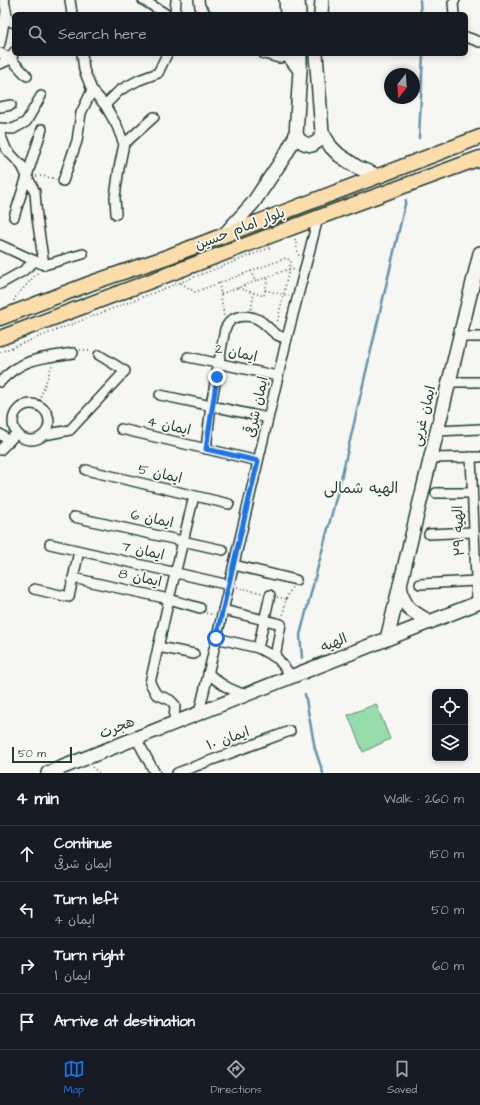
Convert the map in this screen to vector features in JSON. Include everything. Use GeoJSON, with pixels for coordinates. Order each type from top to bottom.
{"type":"FeatureCollection","features":[{"type":"Feature","properties":{"kind":"main road"},"geometry":{"type":"LineString","coordinates":[[286,0],[287,12]]}},
{"type":"Feature","properties":{"kind":"main road"},"geometry":{"type":"LineString","coordinates":[[298,0],[298,12]]}},
{"type":"Feature","properties":{"kind":"main road"},"geometry":{"type":"LineString","coordinates":[[312,0],[314,12]]}},
{"type":"Feature","properties":{"kind":"main road"},"geometry":{"type":"LineString","coordinates":[[321,12],[322,0]]}},
{"type":"Feature","properties":{"kind":"main road"},"geometry":{"type":"LineString","coordinates":[[224,235],[253,203],[286,154],[296,135],[300,70],[293,56]]}},
{"type":"Feature","properties":{"kind":"main road"},"geometry":{"type":"LineString","coordinates":[[296,135],[298,140],[312,145],[320,140],[322,132],[316,56]]}},
{"type":"Feature","properties":{"kind":"main road"},"geometry":{"type":"LineString","coordinates":[[322,132],[338,155],[378,176]]}},
{"type":"Feature","properties":{"kind":"main road","name":"بلوار امام حسین"},"geometry":{"type":"LineString","coordinates":[[0,318],[224,235],[480,137]]}},
{"type":"Feature","properties":{"kind":"main road","name":"بلوار امام حسین"},"geometry":{"type":"LineString","coordinates":[[0,338],[480,158]]}},
{"type":"Feature","properties":{"kind":"main road","name":"ایمان غربی"},"geometry":{"type":"LineString","coordinates":[[387,639],[460,337],[475,291],[480,254]]}},
{"type":"Feature","properties":{"kind":"main road"},"geometry":{"type":"LineString","coordinates":[[400,585],[403,600],[410,610],[430,622]]}},
{"type":"Feature","properties":{"kind":"main road","name":"الهیه"},"geometry":{"type":"LineString","coordinates":[[199,714],[478,603]]}},
{"type":"Feature","properties":{"kind":"main road","name":"هجرت"},"geometry":{"type":"LineString","coordinates":[[48,773],[199,714]]}},
{"type":"Feature","properties":{"kind":"street"},"geometry":{"type":"LineString","coordinates":[[4,0],[8,20],[12,22]]}},
{"type":"Feature","properties":{"kind":"street"},"geometry":{"type":"LineString","coordinates":[[70,0],[72,12]]}},
{"type":"Feature","properties":{"kind":"street"},"geometry":{"type":"LineString","coordinates":[[143,0],[163,12]]}},
{"type":"Feature","properties":{"kind":"street"},"geometry":{"type":"LineString","coordinates":[[175,12],[176,0]]}},
{"type":"Feature","properties":{"kind":"street"},"geometry":{"type":"LineString","coordinates":[[199,0],[200,7],[204,12]]}},
{"type":"Feature","properties":{"kind":"street"},"geometry":{"type":"LineString","coordinates":[[454,12],[455,0]]}},
{"type":"Feature","properties":{"kind":"street"},"geometry":{"type":"LineString","coordinates":[[0,44],[6,12]]}},
{"type":"Feature","properties":{"kind":"street"},"geometry":{"type":"LineString","coordinates":[[468,38],[480,42]]}},
{"type":"Feature","properties":{"kind":"street"},"geometry":{"type":"LineString","coordinates":[[0,53],[12,55]]}},
{"type":"Feature","properties":{"kind":"street"},"geometry":{"type":"LineString","coordinates":[[0,64],[12,56]]}},
{"type":"Feature","properties":{"kind":"street"},"geometry":{"type":"LineString","coordinates":[[14,56],[27,76]]}},
{"type":"Feature","properties":{"kind":"street"},"geometry":{"type":"LineString","coordinates":[[82,56],[84,70],[92,90],[105,105],[118,126],[124,144],[115,197],[116,214]]}},
{"type":"Feature","properties":{"kind":"street"},"geometry":{"type":"LineString","coordinates":[[105,105],[120,90],[139,80],[158,73],[166,56]]}},
{"type":"Feature","properties":{"kind":"street"},"geometry":{"type":"LineString","coordinates":[[272,56],[279,58],[288,56]]}},
{"type":"Feature","properties":{"kind":"street"},"geometry":{"type":"LineString","coordinates":[[63,181],[77,141],[81,113],[92,90]]}},
{"type":"Feature","properties":{"kind":"street"},"geometry":{"type":"LineString","coordinates":[[0,128],[13,129],[26,122],[40,96]]}},
{"type":"Feature","properties":{"kind":"street"},"geometry":{"type":"LineString","coordinates":[[0,107],[11,105]]}},
{"type":"Feature","properties":{"kind":"street"},"geometry":{"type":"LineString","coordinates":[[124,144],[154,117]]}},
{"type":"Feature","properties":{"kind":"street"},"geometry":{"type":"LineString","coordinates":[[14,217],[42,129]]}},
{"type":"Feature","properties":{"kind":"street"},"geometry":{"type":"LineString","coordinates":[[1,139],[6,149],[22,166],[35,192],[44,265]]}},
{"type":"Feature","properties":{"kind":"street","name":"ایمان شرقی"},"geometry":{"type":"LineString","coordinates":[[199,714],[287,338],[318,218]]}},
{"type":"Feature","properties":{"kind":"street"},"geometry":{"type":"LineString","coordinates":[[0,245],[44,265],[83,254]]}},
{"type":"Feature","properties":{"kind":"street"},"geometry":{"type":"LineString","coordinates":[[0,284],[23,271],[35,261]]}},
{"type":"Feature","properties":{"kind":"street"},"geometry":{"type":"LineString","coordinates":[[206,449],[225,329],[231,319],[238,316],[248,316],[261,320],[280,338],[287,338]]}},
{"type":"Feature","properties":{"kind":"street"},"geometry":{"type":"LineString","coordinates":[[460,337],[480,337]]}},
{"type":"Feature","properties":{"kind":"street"},"geometry":{"type":"LineString","coordinates":[[0,382],[11,371],[26,362],[73,353]]}},
{"type":"Feature","properties":{"kind":"street"},"geometry":{"type":"LineString","coordinates":[[44,435],[50,424],[47,412],[43,408],[38,404],[26,404],[16,410],[13,422],[17,433],[27,440],[33,440],[44,435],[70,430],[125,371],[99,355]]}},
{"type":"Feature","properties":{"kind":"street","name":"ایمان 2"},"geometry":{"type":"LineString","coordinates":[[188,357],[278,376]]}},
{"type":"Feature","properties":{"kind":"street"},"geometry":{"type":"LineString","coordinates":[[449,382],[480,382]]}},
{"type":"Feature","properties":{"kind":"street"},"geometry":{"type":"LineString","coordinates":[[160,395],[268,418]]}},
{"type":"Feature","properties":{"kind":"street","name":"ایمان 4"},"geometry":{"type":"LineString","coordinates":[[121,429],[258,461]]}},
{"type":"Feature","properties":{"kind":"street"},"geometry":{"type":"LineString","coordinates":[[437,431],[480,429]]}},
{"type":"Feature","properties":{"kind":"street"},"geometry":{"type":"LineString","coordinates":[[0,450],[17,433]]}},
{"type":"Feature","properties":{"kind":"street"},"geometry":{"type":"LineString","coordinates":[[0,434],[9,441]]}},
{"type":"Feature","properties":{"kind":"street"},"geometry":{"type":"LineString","coordinates":[[431,458],[475,457]]}},
{"type":"Feature","properties":{"kind":"street","name":"الهیه ۲۹"},"geometry":{"type":"LineString","coordinates":[[475,457],[472,493],[476,506],[473,532],[477,551],[476,581],[478,603]]}},
{"type":"Feature","properties":{"kind":"street","name":"ایمان 5"},"geometry":{"type":"LineString","coordinates":[[86,470],[229,504]]}},
{"type":"Feature","properties":{"kind":"street"},"geometry":{"type":"LineString","coordinates":[[436,493],[472,493]]}},
{"type":"Feature","properties":{"kind":"street"},"geometry":{"type":"LineString","coordinates":[[174,723],[175,705],[170,700],[156,694],[150,683],[194,496]]}},
{"type":"Feature","properties":{"kind":"street","name":"ایمان 6"},"geometry":{"type":"LineString","coordinates":[[74,517],[223,550]]}},
{"type":"Feature","properties":{"kind":"street"},"geometry":{"type":"LineString","coordinates":[[429,534],[473,532]]}},
{"type":"Feature","properties":{"kind":"street","name":"ایمان 7"},"geometry":{"type":"LineString","coordinates":[[50,544],[229,585]]}},
{"type":"Feature","properties":{"kind":"street"},"geometry":{"type":"LineString","coordinates":[[34,589],[69,597],[79,551]]}},
{"type":"Feature","properties":{"kind":"street"},"geometry":{"type":"LineString","coordinates":[[234,565],[296,580]]}},
{"type":"Feature","properties":{"kind":"street","name":"ایمان 8"},"geometry":{"type":"LineString","coordinates":[[73,578],[169,599],[200,608]]}},
{"type":"Feature","properties":{"kind":"street"},"geometry":{"type":"LineString","coordinates":[[420,584],[476,581]]}},
{"type":"Feature","properties":{"kind":"street"},"geometry":{"type":"LineString","coordinates":[[258,648],[270,595]]}},
{"type":"Feature","properties":{"kind":"street"},"geometry":{"type":"LineString","coordinates":[[222,614],[281,624],[275,657]]}},
{"type":"Feature","properties":{"kind":"street"},"geometry":{"type":"LineString","coordinates":[[216,638],[258,648],[278,659],[292,677]]}},
{"type":"Feature","properties":{"kind":"street"},"geometry":{"type":"LineString","coordinates":[[158,647],[194,654]]}},
{"type":"Feature","properties":{"kind":"street"},"geometry":{"type":"LineString","coordinates":[[208,673],[229,689],[245,695]]}},
{"type":"Feature","properties":{"kind":"street","name":"ایمان ۱۰"},"geometry":{"type":"LineString","coordinates":[[177,773],[290,731]]}},
{"type":"Feature","properties":{"kind":"street"},"geometry":{"type":"LineString","coordinates":[[136,738],[155,773]]}},
{"type":"Feature","properties":{"kind":"path"},"geometry":{"type":"LineString","coordinates":[[26,176],[42,176],[63,181]]}},
{"type":"Feature","properties":{"kind":"path"},"geometry":{"type":"LineString","coordinates":[[295,239],[299,258]]}},
{"type":"Feature","properties":{"kind":"path"},"geometry":{"type":"LineString","coordinates":[[0,352],[273,247]]}},
{"type":"Feature","properties":{"kind":"path"},"geometry":{"type":"LineString","coordinates":[[181,283],[195,292],[286,258],[291,261],[278,320],[275,327]]}},
{"type":"Feature","properties":{"kind":"path"},"geometry":{"type":"LineString","coordinates":[[13,305],[14,299],[44,265]]}},
{"type":"Feature","properties":{"kind":"path"},"geometry":{"type":"LineString","coordinates":[[221,294],[289,269],[304,271]]}},
{"type":"Feature","properties":{"kind":"path"},"geometry":{"type":"LineString","coordinates":[[251,271],[255,282]]}},
{"type":"Feature","properties":{"kind":"path"},"geometry":{"type":"LineString","coordinates":[[238,288],[264,296],[268,277]]}},
{"type":"Feature","properties":{"kind":"path"},"geometry":{"type":"LineString","coordinates":[[219,283],[225,329]]}},
{"type":"Feature","properties":{"kind":"path"},"geometry":{"type":"LineString","coordinates":[[265,290],[297,298]]}},
{"type":"Feature","properties":{"kind":"path"},"geometry":{"type":"LineString","coordinates":[[254,293],[250,311],[256,312]]}},
{"type":"Feature","properties":{"kind":"path"},"geometry":{"type":"LineString","coordinates":[[223,310],[234,310]]}},
{"type":"Feature","properties":{"kind":"path"},"geometry":{"type":"LineString","coordinates":[[73,353],[83,350],[95,350],[99,355]]}},
{"type":"Feature","properties":{"kind":"path"},"geometry":{"type":"LineString","coordinates":[[38,404],[55,356]]}},
{"type":"Feature","properties":{"kind":"path"},"geometry":{"type":"LineString","coordinates":[[286,599],[296,580]]}},
{"type":"Feature","properties":{"kind":"path"},"geometry":{"type":"LineString","coordinates":[[200,608],[203,613],[222,614]]}},
{"type":"Feature","properties":{"kind":"green space"},"geometry":{"type":"Polygon","coordinates":[[[376,704],[390,739],[363,752],[348,715],[376,704]]]}},
{"type":"Feature","properties":{"kind":"waterway"},"geometry":{"type":"LineString","coordinates":[[420,0],[421,12]]}},
{"type":"Feature","properties":{"kind":"waterway"},"geometry":{"type":"LineString","coordinates":[[419,138],[423,56]]}},
{"type":"Feature","properties":{"kind":"waterway"},"geometry":{"type":"LineString","coordinates":[[302,658],[300,635],[341,479],[406,200]]}},
{"type":"Feature","properties":{"kind":"waterway"},"geometry":{"type":"LineString","coordinates":[[305,694],[315,749],[323,773]]}},
{"type":"Feature","properties":{"kind":"district","name":"الهیه شمالی"},"geometry":{"type":"Point","coordinates":[361,488]}},
{"type":"Feature","properties":{"kind":"route"},"geometry":{"type":"LineString","coordinates":[[216,638],[258,461],[206,449],[217,377]]}}]}
